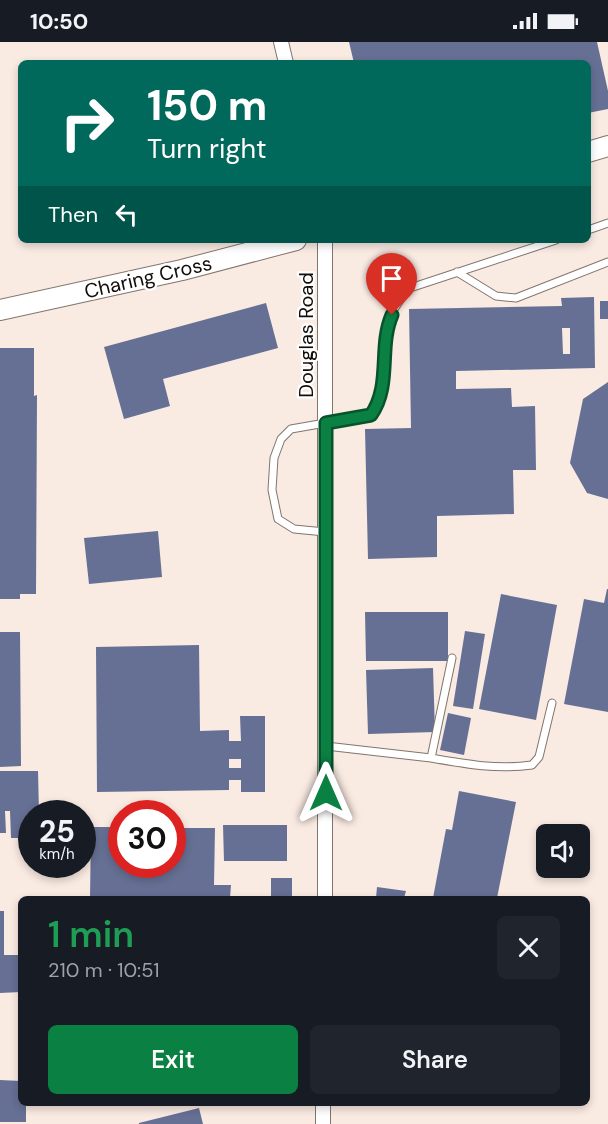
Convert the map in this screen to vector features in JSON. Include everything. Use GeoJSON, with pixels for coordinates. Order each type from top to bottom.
{"type":"FeatureCollection","features":[{"type":"Feature","properties":{"kind":"street"},"geometry":{"type":"LineString","coordinates":[[281,42],[285,60]]}},
{"type":"Feature","properties":{"kind":"street"},"geometry":{"type":"LineString","coordinates":[[591,151],[608,146]]}},
{"type":"Feature","properties":{"kind":"street","name":"Charing Cross"},"geometry":{"type":"LineString","coordinates":[[0,310],[182,270],[285,243]]}},
{"type":"Feature","properties":{"kind":"street","name":"Douglas Road"},"geometry":{"type":"LineString","coordinates":[[325,243],[326,896]]}},
{"type":"Feature","properties":{"kind":"street"},"geometry":{"type":"LineString","coordinates":[[323,1106],[323,1124]]}},
{"type":"Feature","properties":{"kind":"lane"},"geometry":{"type":"LineString","coordinates":[[591,229],[608,223]]}},
{"type":"Feature","properties":{"kind":"lane"},"geometry":{"type":"LineString","coordinates":[[325,532],[294,529],[278,519],[272,490],[274,458],[281,439],[291,429],[371,415],[379,404],[383,391],[386,328],[398,301],[410,288],[547,243]]}},
{"type":"Feature","properties":{"kind":"lane"},"geometry":{"type":"LineString","coordinates":[[458,272],[496,296],[516,298],[608,262]]}},
{"type":"Feature","properties":{"kind":"lane"},"geometry":{"type":"LineString","coordinates":[[431,758],[452,658]]}},
{"type":"Feature","properties":{"kind":"lane"},"geometry":{"type":"LineString","coordinates":[[326,746],[431,758],[475,766],[515,768],[532,765],[539,757],[552,703]]}},
{"type":"Feature","properties":{"kind":"building"},"geometry":{"type":"Polygon","coordinates":[[[349,42],[597,42],[608,91],[608,109],[591,112],[591,60],[353,60],[349,42]]]}},
{"type":"Feature","properties":{"kind":"building"},"geometry":{"type":"Polygon","coordinates":[[[594,297],[595,368],[456,371],[456,389],[511,388],[512,407],[535,406],[536,470],[513,470],[514,514],[437,516],[437,557],[368,559],[365,429],[411,428],[409,309],[562,306],[561,298],[594,297]],[[562,328],[563,354],[570,354],[570,328],[562,328]]]}},
{"type":"Feature","properties":{"kind":"building"},"geometry":{"type":"Polygon","coordinates":[[[600,301],[608,301],[608,319],[600,319],[600,301]]]}},
{"type":"Feature","properties":{"kind":"building"},"geometry":{"type":"Polygon","coordinates":[[[266,303],[278,348],[163,379],[170,406],[124,419],[104,347],[266,303]]]}},
{"type":"Feature","properties":{"kind":"building"},"geometry":{"type":"Polygon","coordinates":[[[0,348],[34,348],[34,396],[37,395],[36,594],[20,594],[20,599],[0,599],[0,348]]]}},
{"type":"Feature","properties":{"kind":"building"},"geometry":{"type":"Polygon","coordinates":[[[608,382],[608,499],[587,493],[570,463],[583,399],[608,382]]]}},
{"type":"Feature","properties":{"kind":"building"},"geometry":{"type":"Polygon","coordinates":[[[158,531],[162,577],[89,584],[84,538],[158,531]]]}},
{"type":"Feature","properties":{"kind":"building"},"geometry":{"type":"Polygon","coordinates":[[[607,589],[608,712],[564,704],[584,599],[604,603],[607,589]]]}},
{"type":"Feature","properties":{"kind":"building"},"geometry":{"type":"Polygon","coordinates":[[[501,594],[557,605],[536,720],[479,709],[501,594]]]}},
{"type":"Feature","properties":{"kind":"building"},"geometry":{"type":"Polygon","coordinates":[[[365,612],[448,612],[448,661],[366,661],[365,612]]]}},
{"type":"Feature","properties":{"kind":"building"},"geometry":{"type":"Polygon","coordinates":[[[465,631],[485,634],[473,709],[453,706],[465,631]]]}},
{"type":"Feature","properties":{"kind":"building"},"geometry":{"type":"Polygon","coordinates":[[[0,632],[20,632],[21,766],[0,767],[0,632]]]}},
{"type":"Feature","properties":{"kind":"building"},"geometry":{"type":"Polygon","coordinates":[[[199,645],[200,731],[229,730],[229,741],[241,741],[240,716],[265,716],[265,792],[241,792],[241,780],[229,780],[229,790],[97,792],[96,647],[199,645]],[[229,759],[229,768],[241,768],[241,759],[229,759]]]}},
{"type":"Feature","properties":{"kind":"building"},"geometry":{"type":"Polygon","coordinates":[[[433,668],[435,732],[368,734],[366,670],[433,668]]]}},
{"type":"Feature","properties":{"kind":"building"},"geometry":{"type":"Polygon","coordinates":[[[448,713],[471,718],[464,755],[440,750],[448,713]]]}},
{"type":"Feature","properties":{"kind":"building"},"geometry":{"type":"Polygon","coordinates":[[[0,771],[38,771],[39,800],[18,800],[18,838],[11,838],[10,811],[5,811],[6,833],[0,833],[0,771]]]}},
{"type":"Feature","properties":{"kind":"building"},"geometry":{"type":"Polygon","coordinates":[[[459,791],[516,802],[497,896],[433,896],[446,829],[452,830],[459,791]]]}},
{"type":"Feature","properties":{"kind":"building"},"geometry":{"type":"Polygon","coordinates":[[[223,825],[287,825],[287,861],[224,861],[223,825]]]}},
{"type":"Feature","properties":{"kind":"building"},"geometry":{"type":"Polygon","coordinates":[[[96,827],[108,827],[108,878],[186,878],[186,828],[215,828],[214,885],[231,885],[230,896],[90,896],[90,878],[96,878],[96,827]]]}},
{"type":"Feature","properties":{"kind":"building"},"geometry":{"type":"Polygon","coordinates":[[[271,878],[292,878],[292,896],[271,896],[271,878]]]}},
{"type":"Feature","properties":{"kind":"building"},"geometry":{"type":"Polygon","coordinates":[[[377,887],[406,891],[405,896],[376,896],[377,887]]]}},
{"type":"Feature","properties":{"kind":"building"},"geometry":{"type":"Polygon","coordinates":[[[0,911],[4,911],[4,955],[18,955],[18,992],[0,993],[0,911]]]}},
{"type":"Feature","properties":{"kind":"building"},"geometry":{"type":"Polygon","coordinates":[[[0,1080],[18,1081],[18,1106],[26,1106],[26,1122],[0,1122],[0,1080]]]}},
{"type":"Feature","properties":{"kind":"building"},"geometry":{"type":"Polygon","coordinates":[[[199,1108],[203,1124],[139,1124],[139,1123],[199,1108]]]}},
{"type":"Feature","properties":{"kind":"route"},"geometry":{"type":"LineString","coordinates":[[326,793],[326,423],[371,415],[379,404],[383,391],[386,328],[392,315]]}}]}
